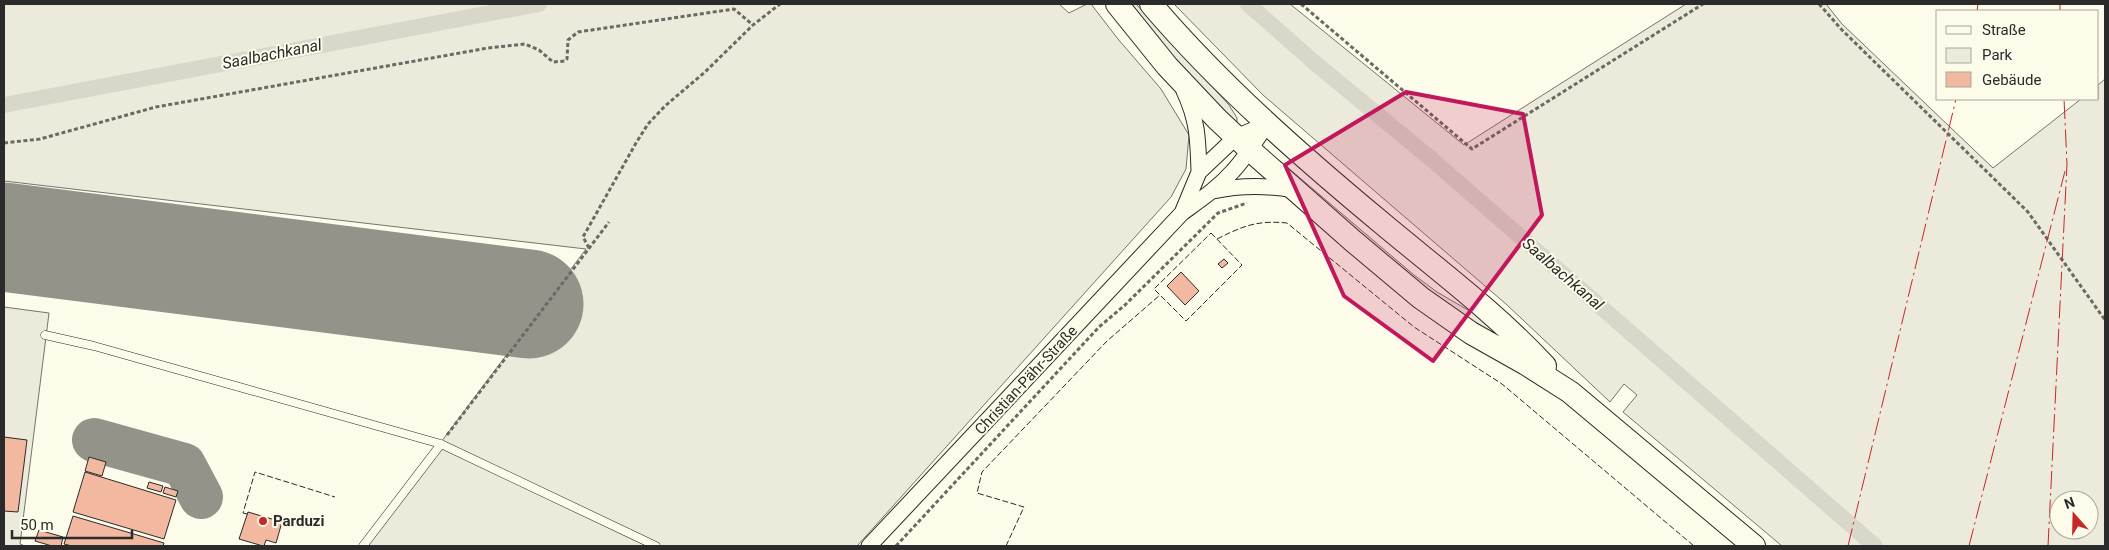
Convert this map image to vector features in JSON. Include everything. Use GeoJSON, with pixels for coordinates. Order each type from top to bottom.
{"type":"FeatureCollection","features":[{"type":"Feature","properties":{"kind":"main road"},"geometry":{"type":"LineString","coordinates":[[1118,4],[1178,78],[1243,144],[1294,191],[1421,298],[1471,333],[1526,364],[1570,392]]}},
{"type":"Feature","properties":{"kind":"main road"},"geometry":{"type":"LineString","coordinates":[[1151,4],[1192,51],[1267,124],[1497,320],[1536,356],[1570,392],[1754,546]]}},
{"type":"Feature","properties":{"kind":"street"},"geometry":{"type":"LineString","coordinates":[[1178,78],[1193,110],[1198,135],[1199,172]]}},
{"type":"Feature","properties":{"kind":"street","name":"Christian-Pähr-Straße"},"geometry":{"type":"LineString","coordinates":[[1182,212],[1199,172],[1243,144],[1267,124]]}},
{"type":"Feature","properties":{"kind":"street","name":"Christian-Pähr-Straße"},"geometry":{"type":"LineString","coordinates":[[869,546],[1182,212],[1212,192],[1233,172],[1243,144]]}},
{"type":"Feature","properties":{"kind":"street"},"geometry":{"type":"LineString","coordinates":[[1212,192],[1253,185],[1272,186],[1294,191]]}},
{"type":"Feature","properties":{"kind":"lane"},"geometry":{"type":"LineString","coordinates":[[45,335],[94,346],[441,444],[656,546]]}},
{"type":"Feature","properties":{"kind":"lane"},"geometry":{"type":"LineString","coordinates":[[363,546],[441,444]]}},
{"type":"Feature","properties":{"kind":"path"},"geometry":{"type":"LineString","coordinates":[[589,248],[583,237],[648,124],[753,25],[780,4]]}},
{"type":"Feature","properties":{"kind":"path"},"geometry":{"type":"LineString","coordinates":[[1301,4],[1472,149],[1703,4]]}},
{"type":"Feature","properties":{"kind":"path"},"geometry":{"type":"LineString","coordinates":[[1819,4],[1842,30],[2028,212],[2104,316],[2105,320]]}},
{"type":"Feature","properties":{"kind":"path"},"geometry":{"type":"LineString","coordinates":[[4,143],[40,139],[156,108],[488,48],[525,44],[539,50],[554,62],[565,61],[567,59],[568,40],[578,32],[734,9],[753,25]]}},
{"type":"Feature","properties":{"kind":"path"},"geometry":{"type":"LineString","coordinates":[[896,546],[1099,327],[1125,306],[1218,213],[1239,204],[1254,202],[1253,185]]}},
{"type":"Feature","properties":{"kind":"path"},"geometry":{"type":"LineString","coordinates":[[441,444],[609,222]]}},
{"type":"Feature","properties":{"kind":"highlighted area"},"geometry":{"type":"Polygon","coordinates":[[[1406,92],[1523,114],[1542,215],[1433,361],[1344,296],[1285,165],[1406,92]]]}},
{"type":"Feature","properties":{"kind":"green space"},"geometry":{"type":"Polygon","coordinates":[[[4,4],[1059,4],[1069,13],[1087,4],[1091,4],[1161,89],[1189,135],[1186,169],[1171,197],[857,546],[363,546],[586,249],[4,181],[4,4]]]}},
{"type":"Feature","properties":{"kind":"green space"},"geometry":{"type":"Polygon","coordinates":[[[1130,4],[1136,4],[1229,105],[1237,118],[1237,123],[1183,70],[1130,4]]]}},
{"type":"Feature","properties":{"kind":"green space"},"geometry":{"type":"Polygon","coordinates":[[[1174,4],[1290,4],[1464,145],[1686,4],[1826,4],[1842,24],[1993,168],[2080,100],[2099,100],[2099,84],[2105,79],[2105,546],[1782,546],[1623,412],[1637,395],[1624,384],[1610,402],[1506,304],[1263,95],[1174,4]]]}},
{"type":"Feature","properties":{"kind":"green space"},"geometry":{"type":"Polygon","coordinates":[[[1280,161],[1414,275],[1437,292],[1473,313],[1512,345],[1511,347],[1415,280],[1278,164],[1280,161]]]}},
{"type":"Feature","properties":{"kind":"green space"},"geometry":{"type":"Polygon","coordinates":[[[4,307],[49,313],[20,544],[25,546],[4,546],[4,307]]]}},
{"type":"Feature","properties":{"kind":"building"},"geometry":{"type":"Polygon","coordinates":[[[1224,259],[1228,263],[1222,268],[1218,264],[1224,259]]]}},
{"type":"Feature","properties":{"kind":"building"},"geometry":{"type":"Polygon","coordinates":[[[1181,272],[1199,291],[1185,305],[1167,286],[1181,272]]]}},
{"type":"Feature","properties":{"kind":"building"},"geometry":{"type":"Polygon","coordinates":[[[4,437],[27,440],[18,512],[4,511],[4,437]]]}},
{"type":"Feature","properties":{"kind":"building"},"geometry":{"type":"Polygon","coordinates":[[[89,457],[106,462],[102,476],[85,471],[89,457]]]}},
{"type":"Feature","properties":{"kind":"building"},"geometry":{"type":"Polygon","coordinates":[[[85,472],[176,500],[164,539],[73,512],[85,472]]]}},
{"type":"Feature","properties":{"kind":"building"},"geometry":{"type":"Polygon","coordinates":[[[149,482],[163,486],[161,492],[147,488],[149,482]]]}},
{"type":"Feature","properties":{"kind":"building"},"geometry":{"type":"Polygon","coordinates":[[[165,487],[178,491],[176,497],[163,493],[165,487]]]}},
{"type":"Feature","properties":{"kind":"building"},"geometry":{"type":"Polygon","coordinates":[[[248,512],[282,522],[276,543],[266,540],[263,546],[239,539],[248,512]]]}},
{"type":"Feature","properties":{"kind":"building"},"geometry":{"type":"Polygon","coordinates":[[[73,516],[164,543],[163,546],[72,546],[64,544],[73,516]]]}},
{"type":"Feature","properties":{"kind":"building"},"geometry":{"type":"Polygon","coordinates":[[[39,530],[63,537],[61,546],[52,546],[35,541],[39,530]]]}},
{"type":"Feature","properties":{"kind":"waterway","name":"Saalbachkanal"},"geometry":{"type":"LineString","coordinates":[[4,105],[539,4]]}},
{"type":"Feature","properties":{"kind":"waterway","name":"Saalbachkanal"},"geometry":{"type":"LineString","coordinates":[[1248,4],[1315,63],[1430,158],[1875,546]]}},
{"type":"Feature","properties":{"kind":"taxiway"},"geometry":{"type":"LineString","coordinates":[[94,440],[184,465],[201,497]]}},
{"type":"Feature","properties":{"kind":"runway"},"geometry":{"type":"LineString","coordinates":[[4,237],[529,304]]}},
{"type":"Feature","properties":{"kind":"fence"},"geometry":{"type":"LineString","coordinates":[[1217,239],[1250,225],[1267,222],[1287,223],[1414,327],[1502,384],[1694,546]]}},
{"type":"Feature","properties":{"kind":"fence"},"geometry":{"type":"LineString","coordinates":[[1211,233],[1242,265],[1186,321],[1154,289],[1211,233]]}},
{"type":"Feature","properties":{"kind":"fence"},"geometry":{"type":"LineString","coordinates":[[1006,546],[1024,507],[977,493],[982,472],[1107,341],[1160,295]]}},
{"type":"Feature","properties":{"kind":"fence"},"geometry":{"type":"LineString","coordinates":[[247,514],[243,513],[255,472],[335,497]]}},
{"type":"Feature","properties":{"kind":"power"},"geometry":{"type":"LineString","coordinates":[[1977,10],[1978,4]]}},
{"type":"Feature","properties":{"kind":"power"},"geometry":{"type":"LineString","coordinates":[[2060,4],[2060,10]]}},
{"type":"Feature","properties":{"kind":"power"},"geometry":{"type":"LineString","coordinates":[[1848,546],[1956,100]]}},
{"type":"Feature","properties":{"kind":"power"},"geometry":{"type":"LineString","coordinates":[[2048,546],[2067,164],[2064,100]]}},
{"type":"Feature","properties":{"kind":"power"},"geometry":{"type":"LineString","coordinates":[[1969,546],[2065,171]]}},
{"type":"Feature","properties":{"kind":"place","name":"Parduzi"},"geometry":{"type":"Point","coordinates":[263,521]}}]}
